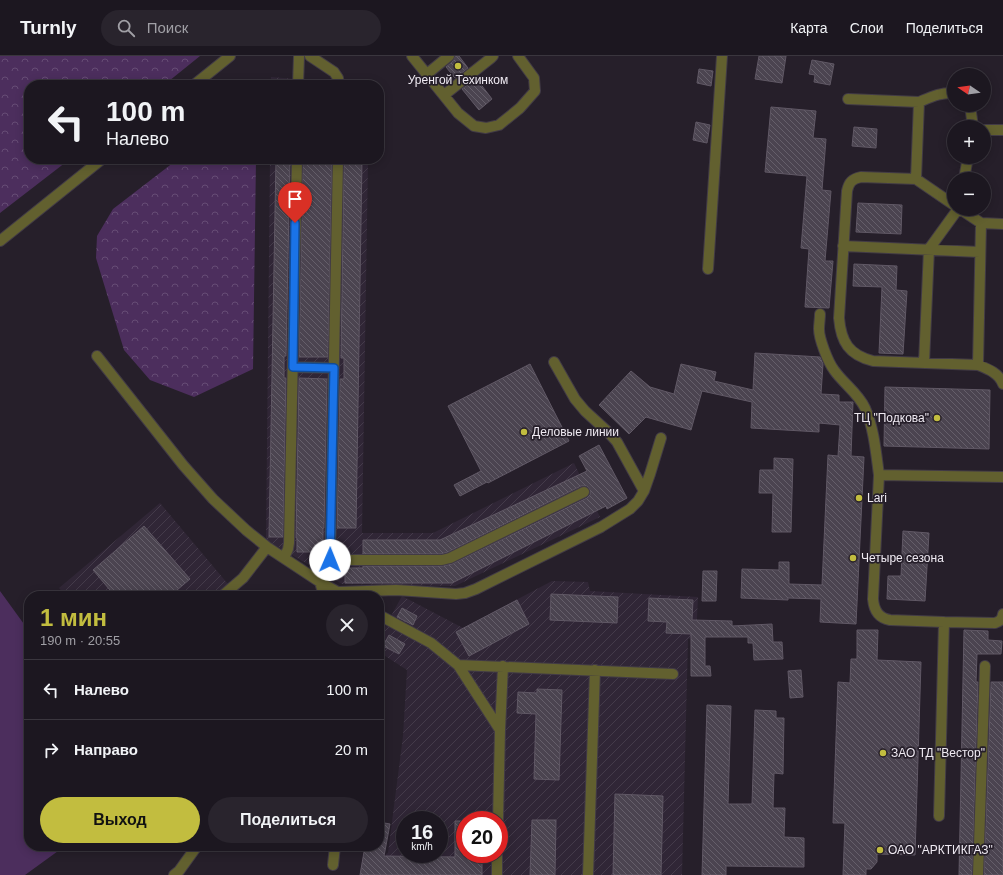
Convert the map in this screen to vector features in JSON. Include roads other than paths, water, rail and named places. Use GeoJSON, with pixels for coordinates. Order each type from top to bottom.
{"type":"FeatureCollection","features":[{"type":"Feature","properties":{"kind":"street"},"geometry":{"type":"LineString","coordinates":[[200,80],[230,56]]}},
{"type":"Feature","properties":{"kind":"street"},"geometry":{"type":"LineString","coordinates":[[298,80],[299,56]]}},
{"type":"Feature","properties":{"kind":"street"},"geometry":{"type":"LineString","coordinates":[[310,56],[334,72],[338,80]]}},
{"type":"Feature","properties":{"kind":"street"},"geometry":{"type":"LineString","coordinates":[[412,56],[458,113],[474,126],[486,128],[499,125],[520,108],[535,91],[534,78],[518,56]]}},
{"type":"Feature","properties":{"kind":"street"},"geometry":{"type":"LineString","coordinates":[[427,74],[449,56]]}},
{"type":"Feature","properties":{"kind":"street"},"geometry":{"type":"LineString","coordinates":[[444,95],[493,56]]}},
{"type":"Feature","properties":{"kind":"street"},"geometry":{"type":"LineString","coordinates":[[708,269],[722,56]]}},
{"type":"Feature","properties":{"kind":"street"},"geometry":{"type":"LineString","coordinates":[[848,100],[919,102],[947,92]]}},
{"type":"Feature","properties":{"kind":"street"},"geometry":{"type":"LineString","coordinates":[[916,179],[919,102]]}},
{"type":"Feature","properties":{"kind":"street"},"geometry":{"type":"LineString","coordinates":[[991,130],[1003,130]]}},
{"type":"Feature","properties":{"kind":"street"},"geometry":{"type":"LineString","coordinates":[[0,241],[96,164]]}},
{"type":"Feature","properties":{"kind":"street"},"geometry":{"type":"LineString","coordinates":[[284,558],[289,543],[297,164]]}},
{"type":"Feature","properties":{"kind":"street"},"geometry":{"type":"LineString","coordinates":[[323,591],[320,582],[330,560],[338,164]]}},
{"type":"Feature","properties":{"kind":"street"},"geometry":{"type":"LineString","coordinates":[[947,200],[916,179],[861,177],[855,179],[849,184],[847,191],[839,318],[840,330],[844,341],[853,353],[862,358],[873,360],[978,365],[996,374],[1003,384]]}},
{"type":"Feature","properties":{"kind":"street"},"geometry":{"type":"LineString","coordinates":[[924,363],[929,249],[954,216]]}},
{"type":"Feature","properties":{"kind":"street"},"geometry":{"type":"LineString","coordinates":[[970,216],[981,223],[1003,224]]}},
{"type":"Feature","properties":{"kind":"street"},"geometry":{"type":"LineString","coordinates":[[978,365],[981,223]]}},
{"type":"Feature","properties":{"kind":"street"},"geometry":{"type":"LineString","coordinates":[[844,246],[980,252]]}},
{"type":"Feature","properties":{"kind":"street"},"geometry":{"type":"LineString","coordinates":[[820,314],[820,337],[829,361],[833,370],[856,396],[864,408],[869,420],[874,442],[879,474],[872,599],[876,612],[879,616],[890,620],[994,623],[1000,621],[1003,614]]}},
{"type":"Feature","properties":{"kind":"street"},"geometry":{"type":"LineString","coordinates":[[97,356],[183,465],[213,499],[246,530],[267,547],[336,591]]}},
{"type":"Feature","properties":{"kind":"street"},"geometry":{"type":"LineString","coordinates":[[554,362],[576,399],[617,442],[644,491]]}},
{"type":"Feature","properties":{"kind":"street"},"geometry":{"type":"LineString","coordinates":[[293,367],[334,368]]}},
{"type":"Feature","properties":{"kind":"street"},"geometry":{"type":"LineString","coordinates":[[382,591],[412,590],[448,594],[465,593],[476,589],[601,527],[630,509],[638,501],[644,491],[661,438]]}},
{"type":"Feature","properties":{"kind":"street"},"geometry":{"type":"LineString","coordinates":[[879,474],[1003,477]]}},
{"type":"Feature","properties":{"kind":"street"},"geometry":{"type":"LineString","coordinates":[[330,560],[442,560],[450,558],[584,492]]}},
{"type":"Feature","properties":{"kind":"street"},"geometry":{"type":"LineString","coordinates":[[228,591],[243,578],[267,547]]}},
{"type":"Feature","properties":{"kind":"street"},"geometry":{"type":"LineString","coordinates":[[384,618],[431,644],[458,665],[500,730]]}},
{"type":"Feature","properties":{"kind":"street"},"geometry":{"type":"LineString","coordinates":[[939,816],[944,622]]}},
{"type":"Feature","properties":{"kind":"street"},"geometry":{"type":"LineString","coordinates":[[458,665],[673,674]]}},
{"type":"Feature","properties":{"kind":"street"},"geometry":{"type":"LineString","coordinates":[[498,811],[502,666]]}},
{"type":"Feature","properties":{"kind":"street"},"geometry":{"type":"LineString","coordinates":[[978,875],[985,666]]}},
{"type":"Feature","properties":{"kind":"street"},"geometry":{"type":"LineString","coordinates":[[588,875],[595,670]]}},
{"type":"Feature","properties":{"kind":"street"},"geometry":{"type":"LineString","coordinates":[[174,875],[179,871],[193,851]]}},
{"type":"Feature","properties":{"kind":"street"},"geometry":{"type":"LineString","coordinates":[[333,865],[334,851]]}},
{"type":"Feature","properties":{"kind":"street"},"geometry":{"type":"LineString","coordinates":[[497,863],[497,875]]}},
{"type":"Feature","properties":{"kind":"place","name":"Уренгой Техинком"},"geometry":{"type":"Point","coordinates":[458,66]}},
{"type":"Feature","properties":{"kind":"place","name":"ТЦ \"Подкова\""},"geometry":{"type":"Point","coordinates":[937,418]}},
{"type":"Feature","properties":{"kind":"place","name":"Деловые линии"},"geometry":{"type":"Point","coordinates":[524,432]}},
{"type":"Feature","properties":{"kind":"place","name":"Lari"},"geometry":{"type":"Point","coordinates":[859,498]}},
{"type":"Feature","properties":{"kind":"place","name":"Четыре сезона"},"geometry":{"type":"Point","coordinates":[853,558]}},
{"type":"Feature","properties":{"kind":"place","name":"ЗАО ТД \"Вестор\""},"geometry":{"type":"Point","coordinates":[883,753]}},
{"type":"Feature","properties":{"kind":"place","name":"ОАО \"АРКТИКГАЗ\""},"geometry":{"type":"Point","coordinates":[880,850]}}]}
